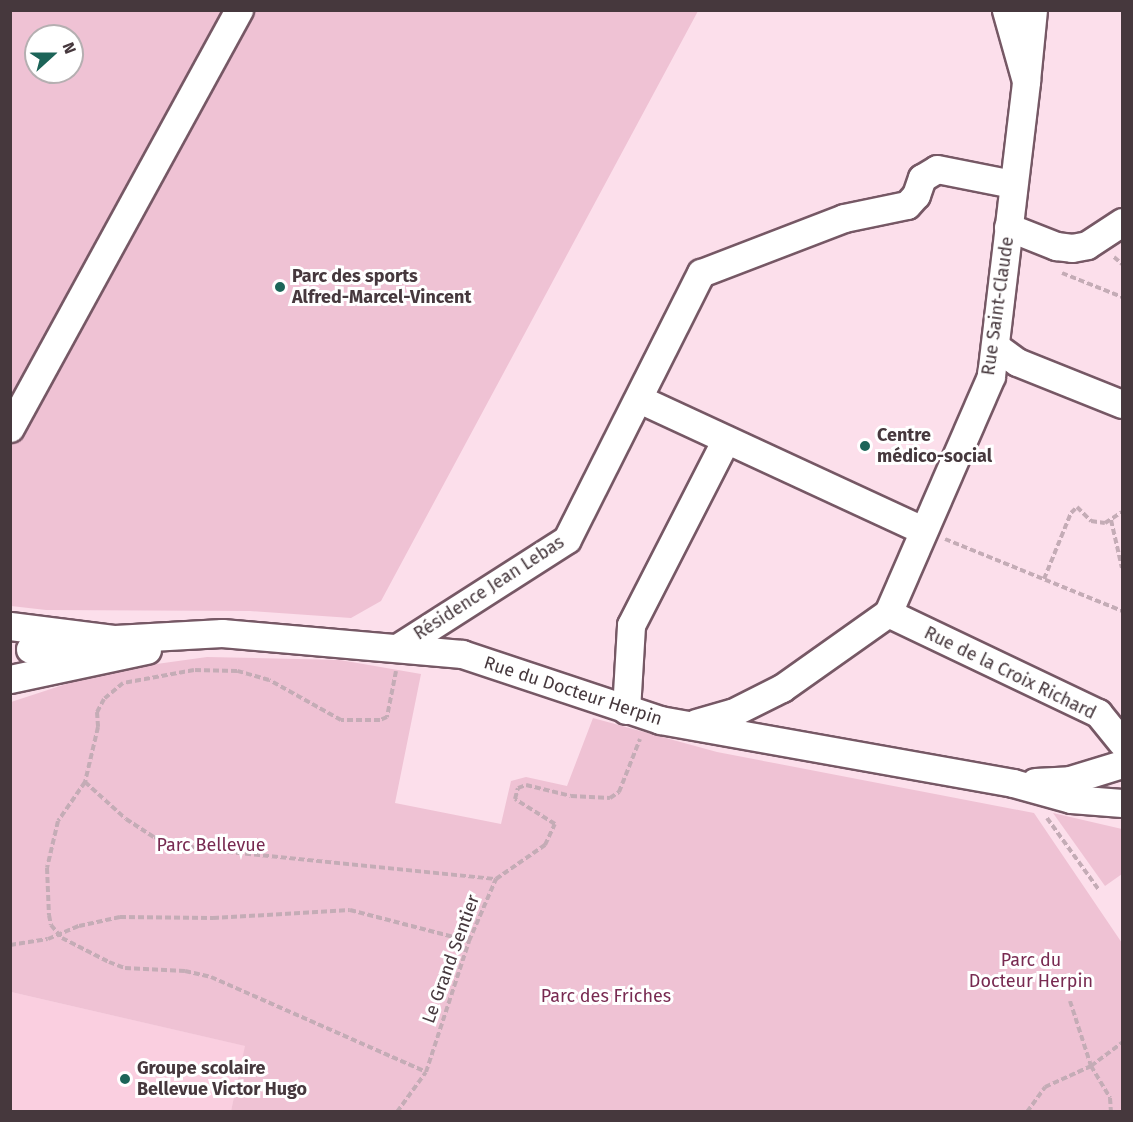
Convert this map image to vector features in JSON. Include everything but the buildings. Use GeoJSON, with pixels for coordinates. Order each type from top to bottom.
{"type":"FeatureCollection","features":[{"type":"Feature","properties":{"kind":"street"},"geometry":{"type":"LineString","coordinates":[[10,428],[239,10]]}},
{"type":"Feature","properties":{"kind":"street","name":"Rue Saint-Claude"},"geometry":{"type":"LineString","coordinates":[[1006,10],[1026,81]]}},
{"type":"Feature","properties":{"kind":"street","name":"Rue Saint-Claude"},"geometry":{"type":"LineString","coordinates":[[888,614],[991,376],[1033,10]]}},
{"type":"Feature","properties":{"kind":"street","name":"Résidence Jean Lebas"},"geometry":{"type":"LineString","coordinates":[[400,646],[567,539],[701,273],[844,218],[906,205],[916,195],[922,178],[937,169],[1013,184]]}},
{"type":"Feature","properties":{"kind":"street"},"geometry":{"type":"LineString","coordinates":[[1008,227],[1072,248],[1087,245],[1122,222]]}},
{"type":"Feature","properties":{"kind":"street"},"geometry":{"type":"LineString","coordinates":[[994,346],[1017,362],[1122,404]]}},
{"type":"Feature","properties":{"kind":"street"},"geometry":{"type":"LineString","coordinates":[[639,399],[725,441],[923,530]]}},
{"type":"Feature","properties":{"kind":"street"},"geometry":{"type":"LineString","coordinates":[[637,714],[631,625],[725,441]]}},
{"type":"Feature","properties":{"kind":"street"},"geometry":{"type":"LineString","coordinates":[[689,725],[732,713],[764,698],[888,614]]}},
{"type":"Feature","properties":{"kind":"street","name":"Rue de la Croix Richard"},"geometry":{"type":"LineString","coordinates":[[888,614],[1098,713],[1122,743]]}},
{"type":"Feature","properties":{"kind":"street","name":"Rue du Docteur Herpin"},"geometry":{"type":"LineString","coordinates":[[10,626],[115,639],[191,633],[273,636],[400,646],[462,654],[637,714],[774,741],[1013,783],[1071,799],[1122,803]]}},
{"type":"Feature","properties":{"kind":"street","name":"Rue du Docteur Herpin"},"geometry":{"type":"LineString","coordinates":[[10,679],[154,649],[273,636]]}},
{"type":"Feature","properties":{"kind":"street"},"geometry":{"type":"LineString","coordinates":[[20,650],[115,639]]}},
{"type":"Feature","properties":{"kind":"street"},"geometry":{"type":"LineString","coordinates":[[20,650],[92,662]]}},
{"type":"Feature","properties":{"kind":"street"},"geometry":{"type":"LineString","coordinates":[[764,698],[774,741]]}},
{"type":"Feature","properties":{"kind":"street","name":"Rue du Docteur Herpin"},"geometry":{"type":"LineString","coordinates":[[1013,783],[1070,780],[1122,764]]}},
{"type":"Feature","properties":{"kind":"path"},"geometry":{"type":"LineString","coordinates":[[1044,579],[1071,513],[1077,507],[1091,521],[1110,520],[1122,512]]}},
{"type":"Feature","properties":{"kind":"path"},"geometry":{"type":"LineString","coordinates":[[1110,520],[1122,568]]}},
{"type":"Feature","properties":{"kind":"path"},"geometry":{"type":"LineString","coordinates":[[923,530],[1122,611]]}},
{"type":"Feature","properties":{"kind":"path"},"geometry":{"type":"LineString","coordinates":[[400,646],[387,717],[380,720],[341,720],[269,680],[237,671],[194,670],[123,683],[104,699],[97,712],[98,727],[85,782],[66,807],[51,843],[47,868],[49,915],[58,935],[125,968],[177,970],[211,977],[426,1072]]}},
{"type":"Feature","properties":{"kind":"path","name":"Le Grand Sentier"},"geometry":{"type":"LineString","coordinates":[[397,1112],[426,1072],[469,941],[496,879],[545,845],[555,824],[515,799],[518,788],[526,786],[572,796],[610,798],[619,792],[637,714]]}},
{"type":"Feature","properties":{"kind":"path"},"geometry":{"type":"LineString","coordinates":[[85,782],[126,819],[154,837],[200,849],[496,879]]}},
{"type":"Feature","properties":{"kind":"path"},"geometry":{"type":"LineString","coordinates":[[1040,808],[1099,890]]}},
{"type":"Feature","properties":{"kind":"path"},"geometry":{"type":"LineString","coordinates":[[10,945],[58,935],[100,919],[120,917],[213,918],[350,910],[469,941]]}},
{"type":"Feature","properties":{"kind":"path"},"geometry":{"type":"LineString","coordinates":[[1070,1002],[1091,1066],[1110,1098],[1111,1112]]}},
{"type":"Feature","properties":{"kind":"path"},"geometry":{"type":"LineString","coordinates":[[1027,1112],[1045,1087],[1091,1066],[1122,1043]]}},
{"type":"Feature","properties":{"kind":"shaded area","name":"Groupe scolaire Bellevue Victor Hugo"},"geometry":{"type":"Polygon","coordinates":[[[11,992],[246,1046],[231,1111],[11,1112],[11,992]]]}},
{"type":"Feature","properties":{"kind":"green space","name":"Parc des sports Alfred-Marcel-Vincent"},"geometry":{"type":"Polygon","coordinates":[[[11,11],[698,11],[381,601],[351,618],[250,611],[46,610],[11,606],[11,11]]]}},
{"type":"Feature","properties":{"kind":"green space"},"geometry":{"type":"Polygon","coordinates":[[[207,657],[340,660],[421,674],[395,803],[501,824],[511,781],[526,777],[567,786],[593,718],[717,752],[1034,813],[1122,943],[1122,1111],[231,1111],[245,1046],[11,992],[11,702],[106,671],[207,657]]]}},
{"type":"Feature","properties":{"kind":"green space"},"geometry":{"type":"Polygon","coordinates":[[[1053,813],[1122,829],[1122,874],[1105,886],[1053,813]]]}},
{"type":"Feature","properties":{"kind":"place","name":"Parc des sports Alfred-Marcel-Vincent"},"geometry":{"type":"Point","coordinates":[280,287]}},
{"type":"Feature","properties":{"kind":"place","name":"Centre médico-social"},"geometry":{"type":"Point","coordinates":[865,446]}},
{"type":"Feature","properties":{"kind":"place","name":"Groupe scolaire Bellevue Victor Hugo"},"geometry":{"type":"Point","coordinates":[125,1079]}},
{"type":"Feature","properties":{"kind":"park label","name":"Parc Bellevue"},"geometry":{"type":"Point","coordinates":[211,845]}},
{"type":"Feature","properties":{"kind":"park label","name":"Parc du Docteur Herpin"},"geometry":{"type":"Point","coordinates":[1031,971]}},
{"type":"Feature","properties":{"kind":"park label","name":"Parc des Friches"},"geometry":{"type":"Point","coordinates":[606,996]}}]}
